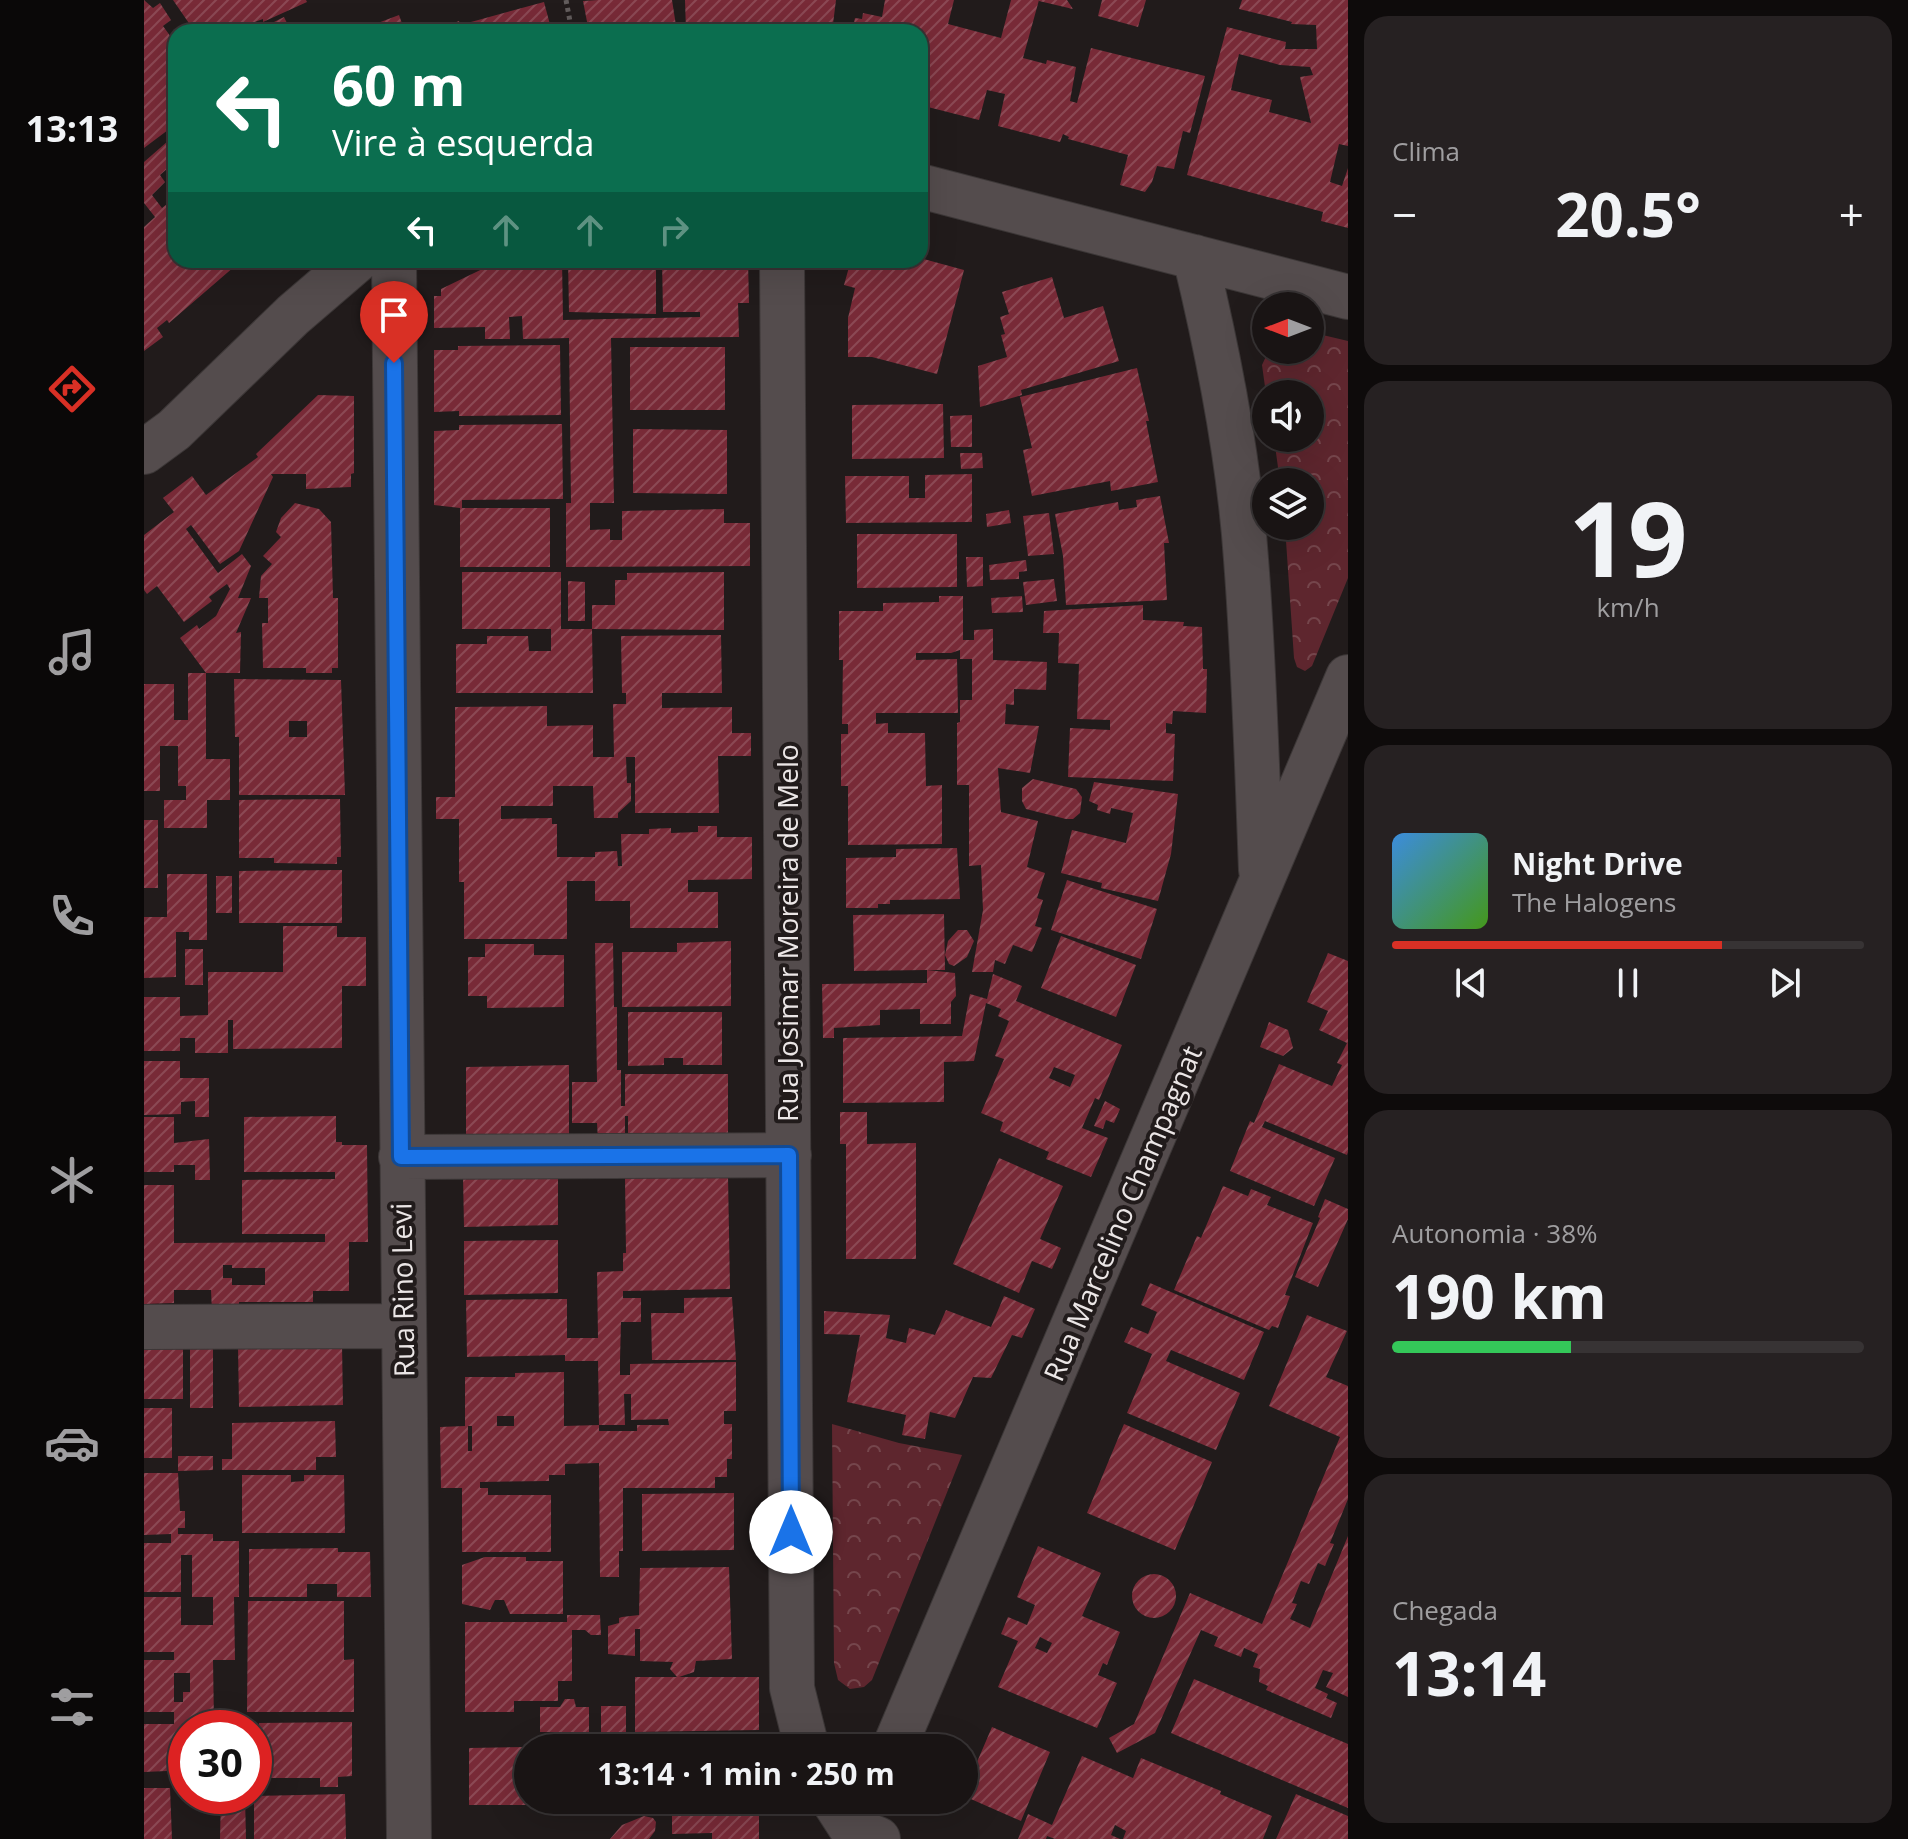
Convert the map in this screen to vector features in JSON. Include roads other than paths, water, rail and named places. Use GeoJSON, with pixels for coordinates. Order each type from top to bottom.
{"type":"FeatureCollection","features":[{"type":"Feature","properties":{"kind":"street"},"geometry":{"type":"LineString","coordinates":[[928,188],[1348,297]]}},
{"type":"Feature","properties":{"kind":"street"},"geometry":{"type":"LineString","coordinates":[[1195,257],[1231,434],[1246,556],[1262,882]]}},
{"type":"Feature","properties":{"kind":"street"},"geometry":{"type":"LineString","coordinates":[[144,452],[174,430],[293,315],[348,268]]}},
{"type":"Feature","properties":{"kind":"street","name":"Rua Rino Levi"},"geometry":{"type":"LineString","coordinates":[[394,268],[409,1839]]}},
{"type":"Feature","properties":{"kind":"street","name":"Rua Josimar Moreira de Melo"},"geometry":{"type":"LineString","coordinates":[[782,268],[792,1688],[804,1734]]}},
{"type":"Feature","properties":{"kind":"street","name":"Rua Marcelino Champagnat"},"geometry":{"type":"LineString","coordinates":[[900,1734],[1348,677]]}},
{"type":"Feature","properties":{"kind":"street"},"geometry":{"type":"LineString","coordinates":[[401,1157],[789,1155]]}},
{"type":"Feature","properties":{"kind":"street"},"geometry":{"type":"LineString","coordinates":[[144,1327],[402,1326]]}}]}
